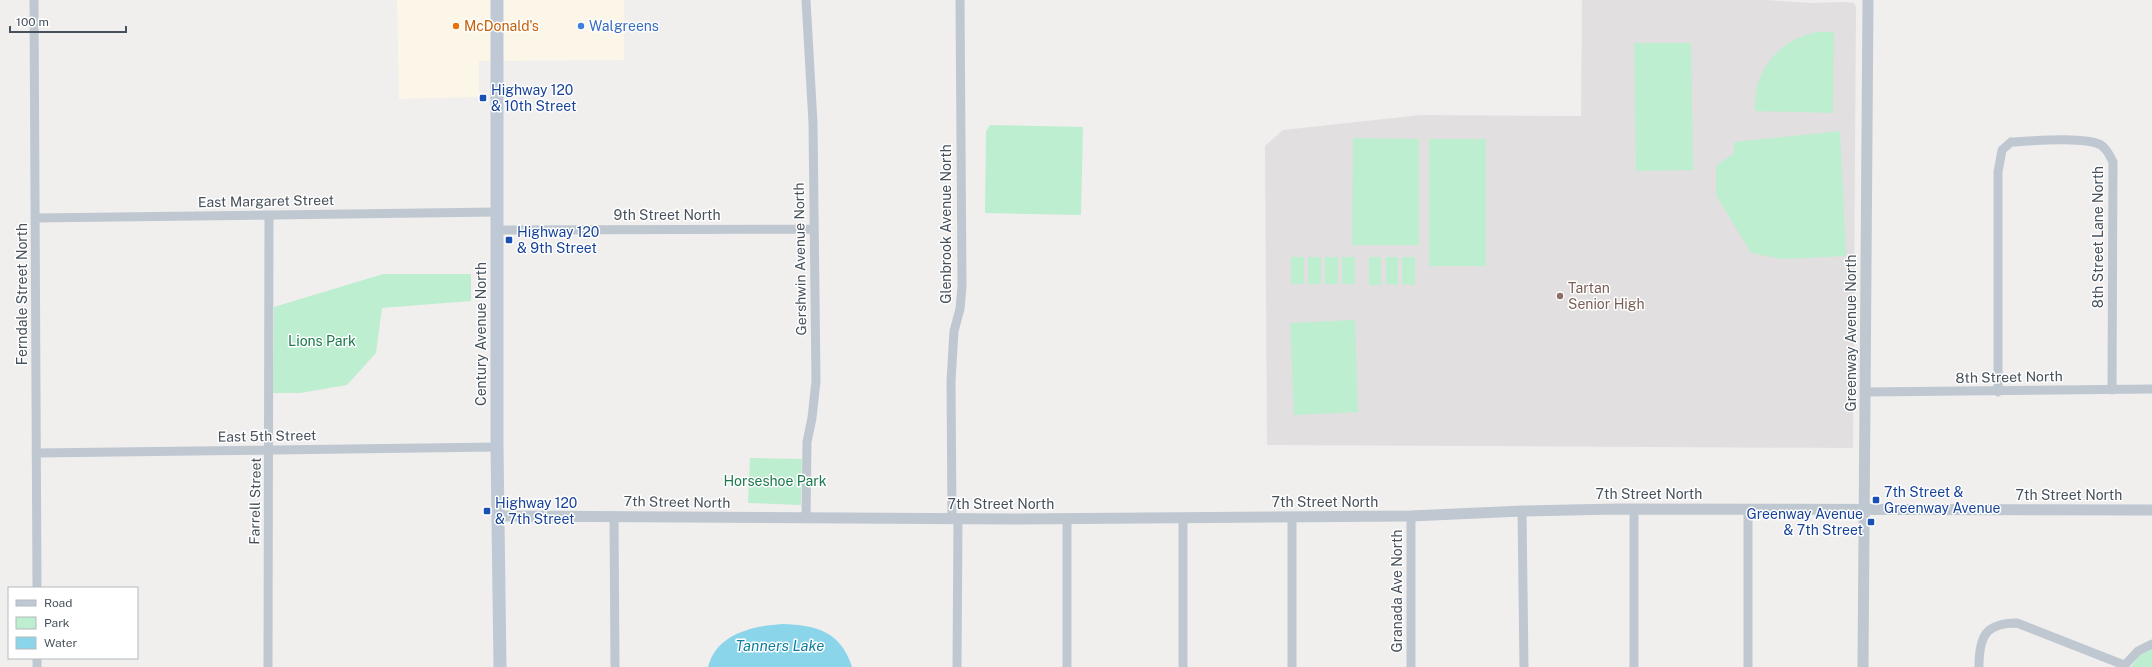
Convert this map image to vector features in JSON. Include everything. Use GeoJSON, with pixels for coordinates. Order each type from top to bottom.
{"type":"FeatureCollection","features":[{"type":"Feature","properties":{"kind":"main road","name":"Century Avenue North"},"geometry":{"type":"LineString","coordinates":[[497,0],[497,447],[500,667]]}},
{"type":"Feature","properties":{"kind":"street","name":"Ferndale Street North"},"geometry":{"type":"LineString","coordinates":[[34,0],[37,587]]}},
{"type":"Feature","properties":{"kind":"street","name":"Gershwin Avenue North"},"geometry":{"type":"LineString","coordinates":[[806,0],[813,123],[813,230],[816,380],[812,418],[807,442],[806,518]]}},
{"type":"Feature","properties":{"kind":"street","name":"Glenbrook Avenue North"},"geometry":{"type":"LineString","coordinates":[[957,667],[951,381],[954,331],[960,309],[962,286],[960,0]]}},
{"type":"Feature","properties":{"kind":"street","name":"Greenway Avenue North"},"geometry":{"type":"LineString","coordinates":[[1863,667],[1868,0]]}},
{"type":"Feature","properties":{"kind":"street","name":"8th Street Lane North"},"geometry":{"type":"LineString","coordinates":[[1998,392],[1998,172],[2002,150],[2011,142],[2044,141],[2089,142],[2101,146],[2108,152],[2113,162],[2112,390]]}},
{"type":"Feature","properties":{"kind":"street","name":"East Margaret Street"},"geometry":{"type":"LineString","coordinates":[[35,218],[497,212]]}},
{"type":"Feature","properties":{"kind":"street","name":"Farrell Street"},"geometry":{"type":"LineString","coordinates":[[268,667],[270,450],[269,215]]}},
{"type":"Feature","properties":{"kind":"street","name":"9th Street North"},"geometry":{"type":"LineString","coordinates":[[497,230],[813,230]]}},
{"type":"Feature","properties":{"kind":"street","name":"8th Street North"},"geometry":{"type":"LineString","coordinates":[[1866,392],[1998,392],[2152,389]]}},
{"type":"Feature","properties":{"kind":"street","name":"East 5th Street"},"geometry":{"type":"LineString","coordinates":[[36,453],[497,447]]}},
{"type":"Feature","properties":{"kind":"street","name":"7th Street North"},"geometry":{"type":"LineString","coordinates":[[498,516],[955,519],[1411,516],[1522,510],[1634,509],[2152,510]]}},
{"type":"Feature","properties":{"kind":"street"},"geometry":{"type":"LineString","coordinates":[[1634,509],[1634,667]]}},
{"type":"Feature","properties":{"kind":"street"},"geometry":{"type":"LineString","coordinates":[[1522,510],[1524,667]]}},
{"type":"Feature","properties":{"kind":"street"},"geometry":{"type":"LineString","coordinates":[[1748,510],[1748,667]]}},
{"type":"Feature","properties":{"kind":"street"},"geometry":{"type":"LineString","coordinates":[[614,516],[615,667]]}},
{"type":"Feature","properties":{"kind":"street","name":"Granada Ave North"},"geometry":{"type":"LineString","coordinates":[[1411,516],[1411,667]]}},
{"type":"Feature","properties":{"kind":"street"},"geometry":{"type":"LineString","coordinates":[[1292,517],[1292,667]]}},
{"type":"Feature","properties":{"kind":"street"},"geometry":{"type":"LineString","coordinates":[[1067,518],[1067,667]]}},
{"type":"Feature","properties":{"kind":"street"},"geometry":{"type":"LineString","coordinates":[[1183,518],[1183,667]]}},
{"type":"Feature","properties":{"kind":"street"},"geometry":{"type":"LineString","coordinates":[[1979,667],[1979,650],[1986,632],[2002,623],[2017,623],[2123,666],[2138,651],[2152,644]]}},
{"type":"Feature","properties":{"kind":"shaded area"},"geometry":{"type":"Polygon","coordinates":[[[397,0],[624,0],[624,60],[479,61],[479,97],[399,99],[397,0]]]}},
{"type":"Feature","properties":{"kind":"shaded area","name":"Tartan Senior High"},"geometry":{"type":"Polygon","coordinates":[[[1582,0],[1766,0],[1812,3],[1854,3],[1856,7],[1853,448],[1267,445],[1265,146],[1283,130],[1421,115],[1581,116],[1582,0]]]}},
{"type":"Feature","properties":{"kind":"green space"},"geometry":{"type":"Polygon","coordinates":[[[1817,32],[1834,32],[1833,113],[1755,111],[1755,96],[1758,83],[1763,71],[1771,60],[1780,50],[1791,42],[1803,36],[1817,32]]]}},
{"type":"Feature","properties":{"kind":"green space"},"geometry":{"type":"Polygon","coordinates":[[[1634,43],[1691,43],[1693,170],[1636,171],[1634,43]]]}},
{"type":"Feature","properties":{"kind":"green space"},"geometry":{"type":"Polygon","coordinates":[[[990,125],[1083,127],[1081,215],[985,213],[986,131],[990,125]]]}},
{"type":"Feature","properties":{"kind":"green space"},"geometry":{"type":"Polygon","coordinates":[[[1840,131],[1846,256],[1782,259],[1751,253],[1716,195],[1716,166],[1734,153],[1734,142],[1840,131]]]}},
{"type":"Feature","properties":{"kind":"green space"},"geometry":{"type":"Polygon","coordinates":[[[1353,138],[1419,139],[1419,245],[1352,245],[1353,138]]]}},
{"type":"Feature","properties":{"kind":"green space"},"geometry":{"type":"Polygon","coordinates":[[[1429,139],[1486,139],[1486,266],[1429,266],[1429,139]]]}},
{"type":"Feature","properties":{"kind":"green space"},"geometry":{"type":"Polygon","coordinates":[[[1291,257],[1304,257],[1304,284],[1291,284],[1291,257]]]}},
{"type":"Feature","properties":{"kind":"green space"},"geometry":{"type":"Polygon","coordinates":[[[1308,257],[1321,257],[1321,284],[1308,284],[1308,257]]]}},
{"type":"Feature","properties":{"kind":"green space"},"geometry":{"type":"Polygon","coordinates":[[[1325,257],[1338,257],[1338,284],[1325,284],[1325,257]]]}},
{"type":"Feature","properties":{"kind":"green space"},"geometry":{"type":"Polygon","coordinates":[[[1342,257],[1355,257],[1355,284],[1342,284],[1342,257]]]}},
{"type":"Feature","properties":{"kind":"green space"},"geometry":{"type":"Polygon","coordinates":[[[1369,257],[1381,257],[1381,285],[1369,285],[1369,257]]]}},
{"type":"Feature","properties":{"kind":"green space"},"geometry":{"type":"Polygon","coordinates":[[[1386,257],[1398,257],[1398,285],[1386,284],[1386,257]]]}},
{"type":"Feature","properties":{"kind":"green space"},"geometry":{"type":"Polygon","coordinates":[[[1402,257],[1415,257],[1415,285],[1402,284],[1402,257]]]}},
{"type":"Feature","properties":{"kind":"green space","name":"Lions Park"},"geometry":{"type":"Polygon","coordinates":[[[383,274],[471,274],[471,301],[382,308],[376,353],[347,385],[300,393],[273,393],[274,307],[383,274]]]}},
{"type":"Feature","properties":{"kind":"green space"},"geometry":{"type":"Polygon","coordinates":[[[1355,320],[1358,412],[1294,415],[1290,323],[1355,320]]]}},
{"type":"Feature","properties":{"kind":"green space","name":"Horseshoe Park"},"geometry":{"type":"Polygon","coordinates":[[[750,458],[802,459],[801,505],[748,503],[750,458]]]}},
{"type":"Feature","properties":{"kind":"green space"},"geometry":{"type":"Polygon","coordinates":[[[2152,648],[2152,667],[2131,667],[2139,656],[2152,648]]]}},
{"type":"Feature","properties":{"kind":"water","name":"Tanners Lake"},"geometry":{"type":"Polygon","coordinates":[[[782,624],[806,626],[826,633],[834,638],[841,646],[852,667],[708,667],[712,656],[727,639],[759,627],[782,624]]]}},
{"type":"Feature","properties":{"kind":"place","name":"McDonald's"},"geometry":{"type":"Point","coordinates":[456,26]}},
{"type":"Feature","properties":{"kind":"place","name":"Walgreens"},"geometry":{"type":"Point","coordinates":[581,26]}},
{"type":"Feature","properties":{"kind":"place","name":"Highway 120 & 10th Street"},"geometry":{"type":"Point","coordinates":[483,98]}},
{"type":"Feature","properties":{"kind":"place","name":"Highway 120 & 9th Street"},"geometry":{"type":"Point","coordinates":[509,240]}},
{"type":"Feature","properties":{"kind":"place","name":"Tartan Senior High"},"geometry":{"type":"Point","coordinates":[1560,296]}},
{"type":"Feature","properties":{"kind":"place","name":"7th Street & Greenway Avenue"},"geometry":{"type":"Point","coordinates":[1876,500]}},
{"type":"Feature","properties":{"kind":"place","name":"Highway 120 & 7th Street"},"geometry":{"type":"Point","coordinates":[487,511]}},
{"type":"Feature","properties":{"kind":"place","name":"Greenway Avenue & 7th Street"},"geometry":{"type":"Point","coordinates":[1871,522]}}]}
